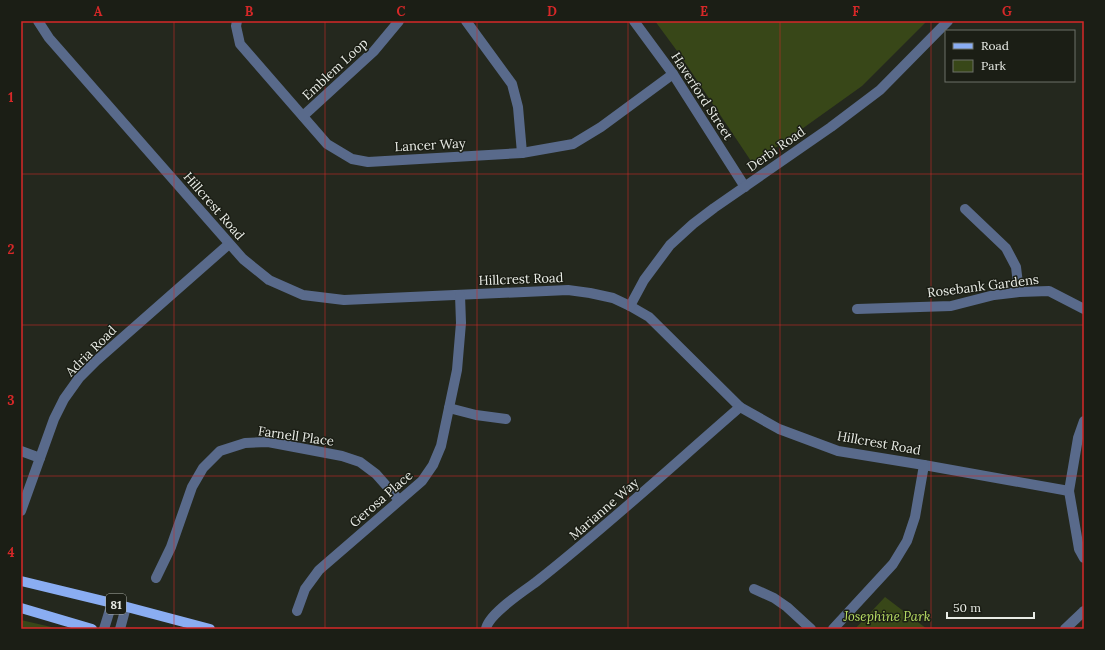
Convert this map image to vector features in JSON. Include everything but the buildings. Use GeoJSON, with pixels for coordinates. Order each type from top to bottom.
{"type":"FeatureCollection","features":[{"type":"Feature","properties":{"kind":"main road","name":"81"},"geometry":{"type":"LineString","coordinates":[[22,579],[210,629]]}},
{"type":"Feature","properties":{"kind":"main road"},"geometry":{"type":"LineString","coordinates":[[21,608],[92,629]]}},
{"type":"Feature","properties":{"kind":"street","name":"Hillcrest Road"},"geometry":{"type":"LineString","coordinates":[[38,21],[49,38],[229,244],[243,259],[269,280],[303,295],[344,300],[568,290],[613,298],[649,317],[740,407],[780,429],[838,451],[1069,491]]}},
{"type":"Feature","properties":{"kind":"street","name":"Lancer Way"},"geometry":{"type":"LineString","coordinates":[[237,21],[236,26],[240,44],[327,144],[352,159],[368,162],[522,153],[573,144],[601,127],[673,74]]}},
{"type":"Feature","properties":{"kind":"street","name":"Emblem Loop"},"geometry":{"type":"LineString","coordinates":[[303,116],[374,51],[399,21]]}},
{"type":"Feature","properties":{"kind":"street"},"geometry":{"type":"LineString","coordinates":[[466,21],[512,84],[518,107],[522,153]]}},
{"type":"Feature","properties":{"kind":"street","name":"Haverford Street"},"geometry":{"type":"LineString","coordinates":[[634,21],[673,74],[745,187]]}},
{"type":"Feature","properties":{"kind":"street","name":"Derbi Road"},"geometry":{"type":"LineString","coordinates":[[630,306],[644,280],[670,244],[714,208],[831,127],[880,90],[948,21]]}},
{"type":"Feature","properties":{"kind":"street"},"geometry":{"type":"LineString","coordinates":[[965,209],[1006,248],[1016,267],[1019,292]]}},
{"type":"Feature","properties":{"kind":"street","name":"Adria Road"},"geometry":{"type":"LineString","coordinates":[[21,511],[54,419],[64,399],[79,378],[96,361],[229,244]]}},
{"type":"Feature","properties":{"kind":"street","name":"Rosebank Gardens"},"geometry":{"type":"LineString","coordinates":[[857,309],[951,306],[1019,292],[1049,291],[1084,309]]}},
{"type":"Feature","properties":{"kind":"street","name":"Gerosa Place"},"geometry":{"type":"LineString","coordinates":[[297,611],[305,589],[319,570],[422,481],[433,465],[441,446],[457,370],[461,323],[460,295]]}},
{"type":"Feature","properties":{"kind":"street","name":"Marianne Way"},"geometry":{"type":"LineString","coordinates":[[486,629],[486,626],[496,613],[570,556],[740,407]]}},
{"type":"Feature","properties":{"kind":"street"},"geometry":{"type":"LineString","coordinates":[[449,408],[476,415],[506,419]]}},
{"type":"Feature","properties":{"kind":"street"},"geometry":{"type":"LineString","coordinates":[[1084,421],[1078,438],[1069,491],[1079,549],[1084,558]]}},
{"type":"Feature","properties":{"kind":"street","name":"Farnell Place"},"geometry":{"type":"LineString","coordinates":[[156,578],[172,547],[192,487],[203,468],[220,451],[245,443],[268,442],[342,456],[360,462],[376,474],[399,500]]}},
{"type":"Feature","properties":{"kind":"street"},"geometry":{"type":"LineString","coordinates":[[21,451],[40,458]]}},
{"type":"Feature","properties":{"kind":"street"},"geometry":{"type":"LineString","coordinates":[[833,629],[892,564],[907,541],[915,517],[924,465]]}},
{"type":"Feature","properties":{"kind":"street"},"geometry":{"type":"LineString","coordinates":[[754,588],[774,598],[787,607],[811,629]]}},
{"type":"Feature","properties":{"kind":"street"},"geometry":{"type":"LineString","coordinates":[[104,629],[112,603]]}},
{"type":"Feature","properties":{"kind":"street"},"geometry":{"type":"LineString","coordinates":[[120,629],[126,607]]}},
{"type":"Feature","properties":{"kind":"street"},"geometry":{"type":"LineString","coordinates":[[1065,629],[1084,611]]}},
{"type":"Feature","properties":{"kind":"green space"},"geometry":{"type":"Polygon","coordinates":[[[655,21],[927,21],[862,86],[753,164],[680,55],[655,21]]]}},
{"type":"Feature","properties":{"kind":"green space","name":"Josephine Park"},"geometry":{"type":"Polygon","coordinates":[[[885,597],[927,629],[855,629],[885,597]]]}},
{"type":"Feature","properties":{"kind":"green space"},"geometry":{"type":"Polygon","coordinates":[[[21,620],[60,629],[21,629],[21,620]]]}}]}
